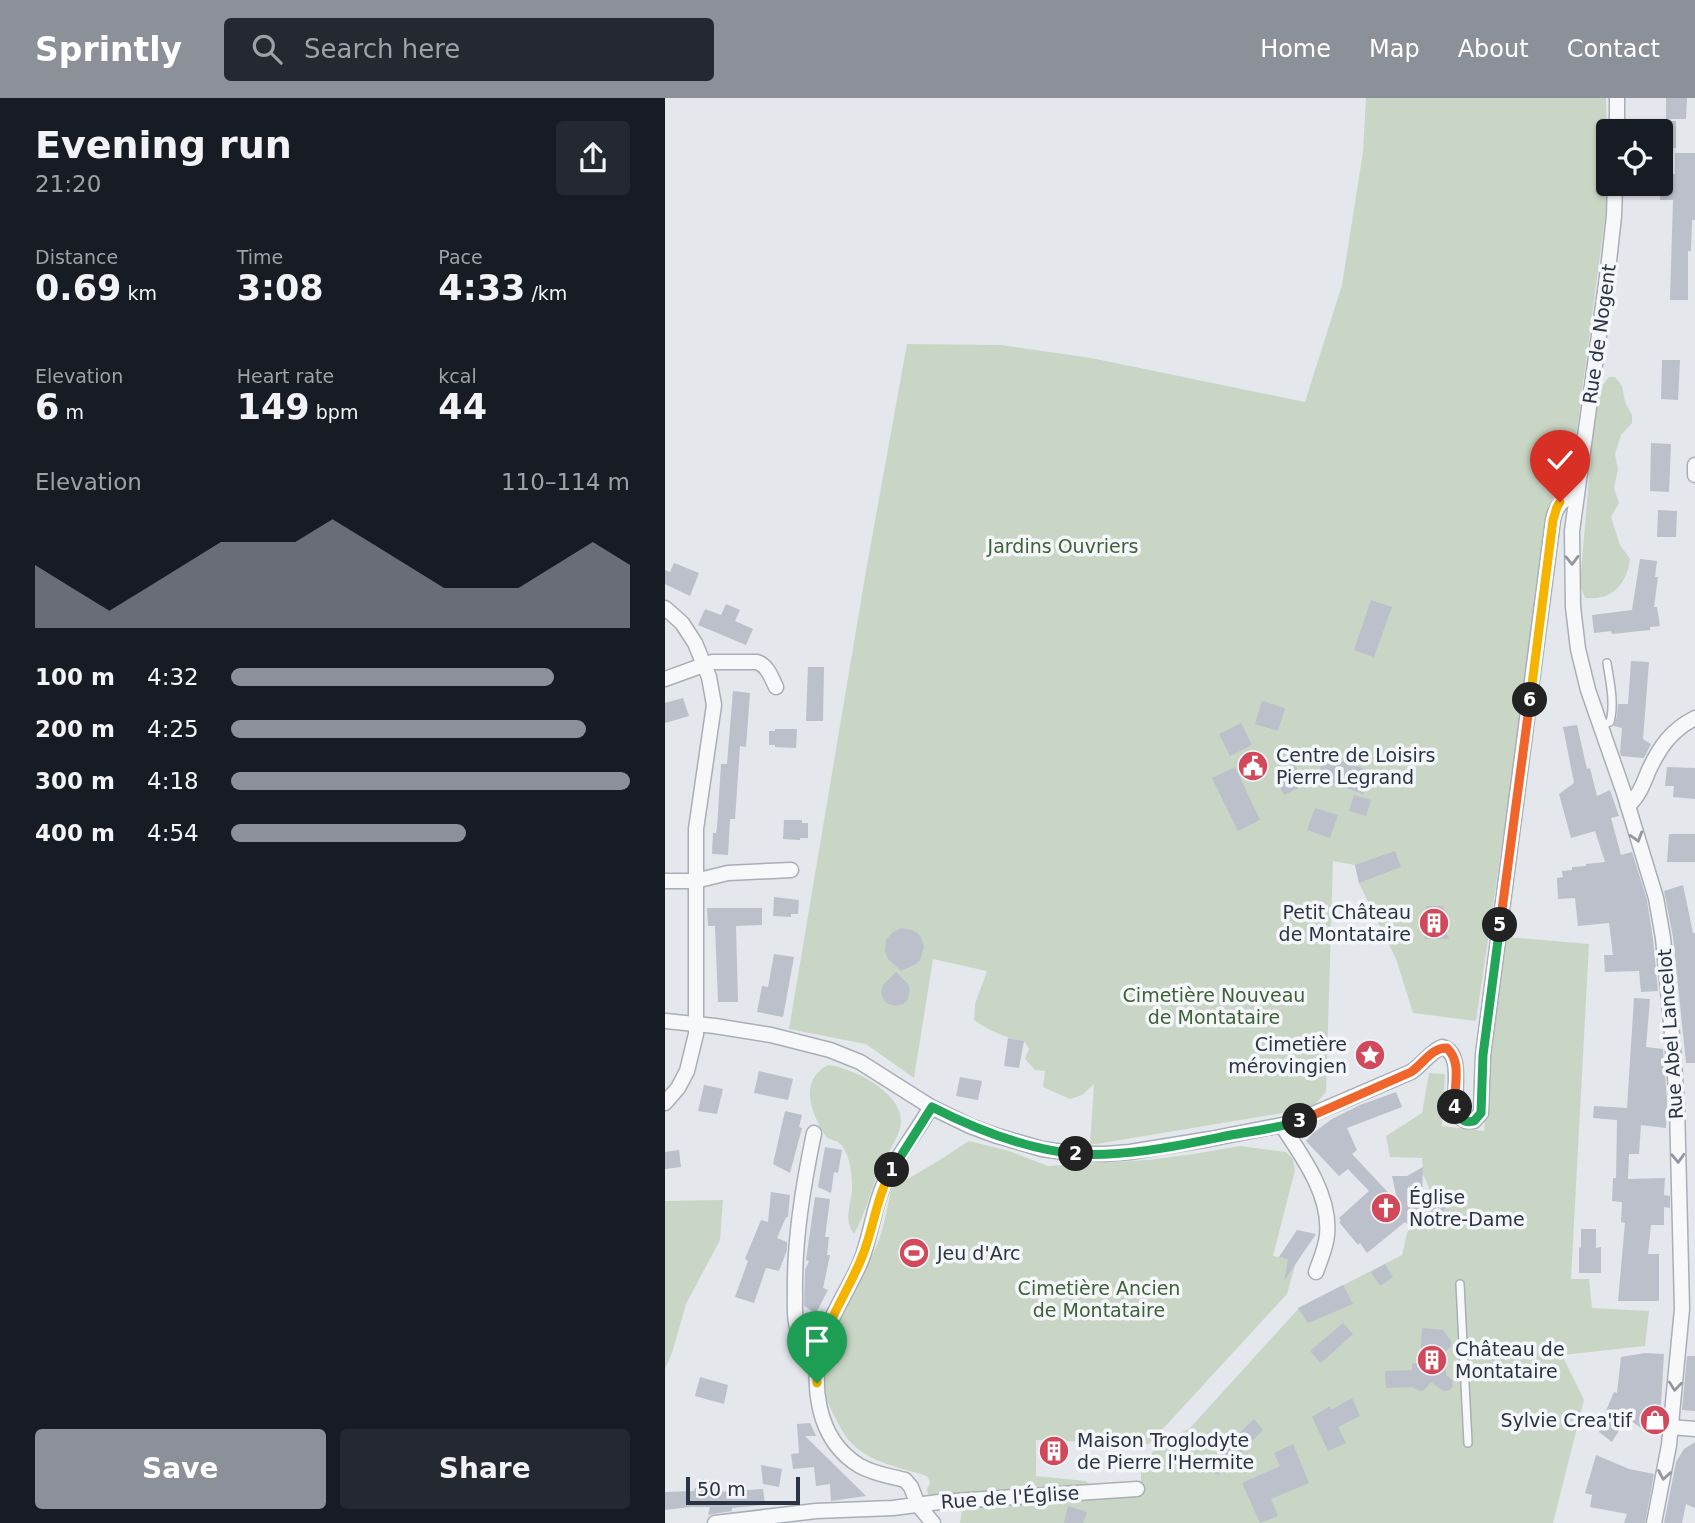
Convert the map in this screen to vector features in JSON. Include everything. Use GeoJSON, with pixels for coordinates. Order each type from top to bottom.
{"type":"FeatureCollection","features":[{"type":"Feature","properties":{"kind":"street"},"geometry":{"type":"LineString","coordinates":[[1617,98],[1617,119]]}},
{"type":"Feature","properties":{"kind":"street","name":"Rue de Nogent"},"geometry":{"type":"LineString","coordinates":[[1614,196],[1609,261],[1572,531],[1574,620],[1581,663],[1616,772]]}},
{"type":"Feature","properties":{"kind":"street"},"geometry":{"type":"LineString","coordinates":[[1695,465],[1695,475]]}},
{"type":"Feature","properties":{"kind":"street"},"geometry":{"type":"LineString","coordinates":[[665,1021],[771,1035],[818,1046],[873,1069],[932,1107],[969,1126],[1042,1149],[1079,1154],[1131,1152],[1282,1126],[1302,1120],[1411,1072],[1442,1047],[1447,1048],[1454,1058],[1454,1102],[1458,1116],[1470,1122],[1478,1118],[1481,1113],[1483,1055],[1553,520],[1560,502],[1576,492]]}},
{"type":"Feature","properties":{"kind":"street"},"geometry":{"type":"LineString","coordinates":[[665,607],[689,633],[705,664],[714,705],[698,807],[695,881],[697,1024],[687,1071],[678,1088],[665,1103]]}},
{"type":"Feature","properties":{"kind":"street"},"geometry":{"type":"LineString","coordinates":[[665,679],[719,661],[757,662],[765,666],[776,687]]}},
{"type":"Feature","properties":{"kind":"street"},"geometry":{"type":"LineString","coordinates":[[1628,806],[1637,795],[1668,736],[1695,718]]}},
{"type":"Feature","properties":{"kind":"street","name":"Rue Abel Lancelot"},"geometry":{"type":"LineString","coordinates":[[1616,772],[1656,898],[1663,938],[1677,1105],[1682,1309],[1671,1427],[1654,1523]]}},
{"type":"Feature","properties":{"kind":"street"},"geometry":{"type":"LineString","coordinates":[[665,881],[695,881],[728,873],[791,870]]}},
{"type":"Feature","properties":{"kind":"street"},"geometry":{"type":"LineString","coordinates":[[932,1107],[885,1183],[863,1255],[829,1326],[817,1373],[820,1409],[834,1441],[860,1466],[909,1483],[918,1505],[933,1523]]}},
{"type":"Feature","properties":{"kind":"street"},"geometry":{"type":"LineString","coordinates":[[1282,1126],[1309,1170],[1324,1208],[1327,1237],[1316,1272]]}},
{"type":"Feature","properties":{"kind":"street"},"geometry":{"type":"LineString","coordinates":[[814,1133],[804,1177],[794,1269],[795,1313],[800,1334],[819,1358]]}},
{"type":"Feature","properties":{"kind":"street"},"geometry":{"type":"LineString","coordinates":[[1671,1427],[1695,1429]]}},
{"type":"Feature","properties":{"kind":"street","name":"Rue de l'Église"},"geometry":{"type":"LineString","coordinates":[[716,1523],[816,1511],[893,1508],[939,1502],[1137,1489]]}},
{"type":"Feature","properties":{"kind":"lane"},"geometry":{"type":"LineString","coordinates":[[1600,726],[1610,722],[1611,716],[1611,685],[1607,663]]}},
{"type":"Feature","properties":{"kind":"lane"},"geometry":{"type":"LineString","coordinates":[[1461,1284],[1468,1443]]}},
{"type":"Feature","properties":{"kind":"green space"},"geometry":{"type":"Polygon","coordinates":[[[1366,98],[1606,98],[1606,119],[1596,119],[1596,196],[1608,196],[1571,475],[1562,475],[1558,464],[1476,1021],[1413,1013],[1396,959],[1359,883],[1355,865],[1333,861],[1326,1092],[1312,1108],[1090,1145],[1094,1084],[1082,1095],[1070,1099],[1043,1087],[1045,1071],[1035,1070],[1025,1059],[1029,1049],[1024,1041],[998,1034],[974,1020],[975,1004],[987,971],[933,959],[914,1078],[866,1044],[789,1029],[907,344],[1001,345],[1091,358],[1305,402],[1342,285],[1363,152],[1366,98]]]}},
{"type":"Feature","properties":{"kind":"green space"},"geometry":{"type":"Polygon","coordinates":[[[1609,377],[1615,377],[1622,386],[1625,402],[1632,415],[1632,423],[1621,435],[1615,454],[1618,469],[1614,488],[1619,503],[1611,517],[1620,545],[1630,559],[1622,583],[1616,589],[1603,597],[1585,598],[1580,584],[1589,479],[1588,453],[1599,390],[1609,377]]]}},
{"type":"Feature","properties":{"kind":"green space","name":"Cimetière Ancien de Montataire"},"geometry":{"type":"Polygon","coordinates":[[[1506,937],[1589,944],[1571,1279],[1589,1279],[1592,1308],[1649,1311],[1645,1346],[1562,1355],[1584,1400],[1553,1523],[960,1523],[963,1504],[928,1496],[930,1482],[927,1476],[877,1460],[858,1449],[847,1437],[838,1424],[825,1389],[828,1352],[843,1313],[879,1240],[892,1188],[969,1141],[1009,1151],[1048,1166],[1148,1160],[1240,1146],[1286,1152],[1293,1159],[1295,1170],[1273,1256],[1298,1260],[1287,1294],[1149,1444],[1036,1440],[1036,1476],[1086,1481],[1099,1495],[1141,1493],[1141,1473],[1156,1446],[1190,1428],[1299,1308],[1402,1255],[1407,1233],[1426,1209],[1429,1188],[1423,1174],[1422,1158],[1390,1157],[1386,1136],[1422,1113],[1429,1073],[1445,1074],[1442,1126],[1484,1131],[1489,1058],[1506,937]]]}},
{"type":"Feature","properties":{"kind":"green space"},"geometry":{"type":"Polygon","coordinates":[[[828,1065],[861,1076],[884,1091],[899,1109],[901,1120],[898,1133],[854,1234],[849,1222],[852,1184],[847,1156],[838,1142],[827,1138],[816,1119],[810,1099],[813,1080],[818,1072],[828,1065]]]}},
{"type":"Feature","properties":{"kind":"green space"},"geometry":{"type":"Polygon","coordinates":[[[723,1200],[720,1240],[686,1304],[665,1369],[665,1201],[723,1200]]]}},
{"type":"Feature","properties":{"kind":"building"},"geometry":{"type":"Polygon","coordinates":[[[1666,98],[1687,98],[1686,119],[1666,119],[1666,98]]]}},
{"type":"Feature","properties":{"kind":"building"},"geometry":{"type":"Polygon","coordinates":[[[1673,121],[1676,121],[1676,148],[1673,148],[1673,121]]]}},
{"type":"Feature","properties":{"kind":"building"},"geometry":{"type":"Polygon","coordinates":[[[1675,153],[1695,153],[1695,220],[1692,220],[1691,251],[1688,251],[1688,300],[1670,300],[1673,200],[1660,200],[1660,196],[1673,196],[1675,153]]]}},
{"type":"Feature","properties":{"kind":"building"},"geometry":{"type":"Polygon","coordinates":[[[1662,360],[1680,360],[1678,400],[1661,399],[1662,360]]]}},
{"type":"Feature","properties":{"kind":"building"},"geometry":{"type":"Polygon","coordinates":[[[1651,443],[1671,444],[1669,492],[1650,491],[1651,443]]]}},
{"type":"Feature","properties":{"kind":"building"},"geometry":{"type":"Polygon","coordinates":[[[1658,510],[1677,511],[1676,537],[1657,537],[1658,510]]]}},
{"type":"Feature","properties":{"kind":"building"},"geometry":{"type":"Polygon","coordinates":[[[1640,559],[1657,561],[1654,607],[1657,607],[1660,626],[1650,627],[1650,630],[1594,633],[1592,615],[1632,610],[1640,559]]]}},
{"type":"Feature","properties":{"kind":"building"},"geometry":{"type":"Polygon","coordinates":[[[674,563],[699,573],[690,596],[665,584],[665,570],[670,572],[674,563]]]}},
{"type":"Feature","properties":{"kind":"building"},"geometry":{"type":"Polygon","coordinates":[[[1371,600],[1392,607],[1374,657],[1354,650],[1371,600]]]}},
{"type":"Feature","properties":{"kind":"building"},"geometry":{"type":"Polygon","coordinates":[[[726,604],[740,610],[735,621],[753,629],[746,645],[698,625],[705,609],[721,615],[726,604]]]}},
{"type":"Feature","properties":{"kind":"building"},"geometry":{"type":"Polygon","coordinates":[[[1631,661],[1649,662],[1643,739],[1651,744],[1644,758],[1621,756],[1622,728],[1614,726],[1618,704],[1628,704],[1631,661]]]}},
{"type":"Feature","properties":{"kind":"building"},"geometry":{"type":"Polygon","coordinates":[[[808,667],[824,667],[823,721],[806,721],[808,667]]]}},
{"type":"Feature","properties":{"kind":"building"},"geometry":{"type":"Polygon","coordinates":[[[733,691],[750,693],[746,747],[740,746],[735,819],[730,819],[728,855],[712,854],[713,833],[716,833],[717,827],[721,764],[727,764],[733,691]]]}},
{"type":"Feature","properties":{"kind":"building"},"geometry":{"type":"Polygon","coordinates":[[[683,698],[689,716],[665,723],[665,703],[683,698]]]}},
{"type":"Feature","properties":{"kind":"building"},"geometry":{"type":"Polygon","coordinates":[[[1262,701],[1285,708],[1278,731],[1255,724],[1262,701]]]}},
{"type":"Feature","properties":{"kind":"building"},"geometry":{"type":"Polygon","coordinates":[[[1241,723],[1252,745],[1230,756],[1219,734],[1241,723]]]}},
{"type":"Feature","properties":{"kind":"building"},"geometry":{"type":"Polygon","coordinates":[[[1577,725],[1587,769],[1590,768],[1597,796],[1610,790],[1619,816],[1611,818],[1621,855],[1632,852],[1647,900],[1658,991],[1641,992],[1639,971],[1605,972],[1604,955],[1613,955],[1609,923],[1578,926],[1575,898],[1558,899],[1557,878],[1563,877],[1562,871],[1605,862],[1595,831],[1571,838],[1559,794],[1574,783],[1563,727],[1577,725]]]}},
{"type":"Feature","properties":{"kind":"building"},"geometry":{"type":"Polygon","coordinates":[[[797,729],[796,748],[769,745],[769,731],[797,729]]]}},
{"type":"Feature","properties":{"kind":"building"},"geometry":{"type":"Polygon","coordinates":[[[1325,755],[1371,771],[1363,794],[1324,780],[1326,775],[1317,779],[1325,755]]]}},
{"type":"Feature","properties":{"kind":"building"},"geometry":{"type":"Polygon","coordinates":[[[1294,763],[1305,785],[1284,795],[1273,774],[1294,763]]]}},
{"type":"Feature","properties":{"kind":"building"},"geometry":{"type":"Polygon","coordinates":[[[1235,767],[1260,820],[1238,831],[1212,778],[1235,767]]]}},
{"type":"Feature","properties":{"kind":"building"},"geometry":{"type":"Polygon","coordinates":[[[1667,767],[1695,768],[1695,799],[1673,797],[1674,786],[1665,786],[1667,767]]]}},
{"type":"Feature","properties":{"kind":"building"},"geometry":{"type":"Polygon","coordinates":[[[1354,795],[1371,800],[1366,816],[1349,811],[1354,795]]]}},
{"type":"Feature","properties":{"kind":"building"},"geometry":{"type":"Polygon","coordinates":[[[1315,808],[1338,815],[1330,838],[1307,830],[1315,808]]]}},
{"type":"Feature","properties":{"kind":"building"},"geometry":{"type":"Polygon","coordinates":[[[784,820],[802,820],[802,823],[808,823],[808,838],[783,839],[784,820]]]}},
{"type":"Feature","properties":{"kind":"building"},"geometry":{"type":"Polygon","coordinates":[[[1669,834],[1695,834],[1695,862],[1667,862],[1669,834]]]}},
{"type":"Feature","properties":{"kind":"building"},"geometry":{"type":"Polygon","coordinates":[[[1395,851],[1401,867],[1359,883],[1355,865],[1395,851]]]}},
{"type":"Feature","properties":{"kind":"building"},"geometry":{"type":"Polygon","coordinates":[[[1683,885],[1695,933],[1695,1063],[1686,1063],[1673,937],[1664,891],[1683,885]]]}},
{"type":"Feature","properties":{"kind":"building"},"geometry":{"type":"Polygon","coordinates":[[[774,897],[799,900],[798,914],[791,914],[791,917],[773,916],[774,897]]]}},
{"type":"Feature","properties":{"kind":"building","name":"Petit Château de Montataire"},"geometry":{"type":"Polygon","coordinates":[[[1426,906],[1442,906],[1448,914],[1442,923],[1449,939],[1425,939],[1426,906]]]}},
{"type":"Feature","properties":{"kind":"building"},"geometry":{"type":"Polygon","coordinates":[[[707,908],[762,908],[762,925],[736,926],[738,1002],[718,1002],[715,926],[708,926],[707,908]]]}},
{"type":"Feature","properties":{"kind":"building"},"geometry":{"type":"Polygon","coordinates":[[[902,928],[917,933],[924,947],[920,960],[901,971],[888,959],[885,951],[886,940],[893,932],[902,928]]]}},
{"type":"Feature","properties":{"kind":"building"},"geometry":{"type":"Polygon","coordinates":[[[774,954],[794,957],[783,1017],[757,1012],[762,986],[768,987],[774,954]]]}},
{"type":"Feature","properties":{"kind":"building"},"geometry":{"type":"Polygon","coordinates":[[[896,972],[908,984],[910,990],[907,1001],[895,1006],[886,1003],[881,992],[883,985],[896,972]]]}},
{"type":"Feature","properties":{"kind":"building"},"geometry":{"type":"Polygon","coordinates":[[[1634,998],[1650,999],[1646,1047],[1663,1049],[1666,1128],[1641,1125],[1639,1154],[1629,1154],[1628,1179],[1665,1178],[1664,1195],[1670,1196],[1670,1208],[1664,1207],[1664,1225],[1651,1225],[1648,1254],[1659,1254],[1659,1301],[1618,1301],[1625,1223],[1621,1222],[1622,1202],[1612,1201],[1613,1178],[1616,1178],[1617,1120],[1593,1118],[1594,1106],[1627,1108],[1634,998]]]}},
{"type":"Feature","properties":{"kind":"building"},"geometry":{"type":"Polygon","coordinates":[[[1008,1038],[1024,1041],[1019,1068],[1004,1066],[1008,1038]]]}},
{"type":"Feature","properties":{"kind":"building"},"geometry":{"type":"Polygon","coordinates":[[[759,1071],[793,1079],[788,1100],[754,1093],[759,1071]]]}},
{"type":"Feature","properties":{"kind":"building"},"geometry":{"type":"Polygon","coordinates":[[[960,1077],[982,1081],[978,1100],[956,1096],[960,1077]]]}},
{"type":"Feature","properties":{"kind":"building"},"geometry":{"type":"Polygon","coordinates":[[[704,1085],[723,1089],[717,1114],[698,1111],[704,1085]]]}},
{"type":"Feature","properties":{"kind":"building"},"geometry":{"type":"Polygon","coordinates":[[[1396,1092],[1402,1107],[1347,1128],[1357,1150],[1352,1154],[1398,1203],[1392,1176],[1407,1176],[1423,1167],[1422,1198],[1436,1191],[1447,1192],[1444,1214],[1437,1213],[1435,1229],[1408,1225],[1405,1222],[1367,1253],[1339,1222],[1339,1218],[1369,1191],[1348,1169],[1339,1176],[1306,1141],[1332,1119],[1396,1092]]]}},
{"type":"Feature","properties":{"kind":"building"},"geometry":{"type":"Polygon","coordinates":[[[785,1111],[802,1115],[799,1127],[802,1128],[790,1173],[773,1164],[785,1111]]]}},
{"type":"Feature","properties":{"kind":"building"},"geometry":{"type":"Polygon","coordinates":[[[825,1147],[842,1150],[838,1173],[834,1172],[831,1193],[818,1187],[825,1147]]]}},
{"type":"Feature","properties":{"kind":"building"},"geometry":{"type":"Polygon","coordinates":[[[679,1150],[681,1167],[665,1169],[665,1152],[679,1150]]]}},
{"type":"Feature","properties":{"kind":"building"},"geometry":{"type":"Polygon","coordinates":[[[771,1192],[790,1195],[788,1217],[777,1238],[787,1242],[787,1250],[779,1271],[766,1268],[754,1303],[735,1297],[748,1261],[745,1259],[761,1220],[768,1222],[771,1192]]]}},
{"type":"Feature","properties":{"kind":"building"},"geometry":{"type":"Polygon","coordinates":[[[815,1197],[830,1199],[825,1237],[829,1237],[827,1255],[830,1255],[823,1288],[828,1290],[816,1313],[804,1306],[805,1270],[809,1261],[806,1260],[815,1197]]]}},
{"type":"Feature","properties":{"kind":"building"},"geometry":{"type":"Polygon","coordinates":[[[1581,1229],[1596,1229],[1596,1248],[1601,1247],[1601,1273],[1579,1273],[1581,1229]]]}},
{"type":"Feature","properties":{"kind":"building"},"geometry":{"type":"Polygon","coordinates":[[[1297,1230],[1316,1234],[1284,1281],[1288,1259],[1279,1257],[1297,1230]]]}},
{"type":"Feature","properties":{"kind":"building"},"geometry":{"type":"Polygon","coordinates":[[[1385,1264],[1393,1277],[1380,1286],[1371,1272],[1385,1264]]]}},
{"type":"Feature","properties":{"kind":"building"},"geometry":{"type":"Polygon","coordinates":[[[1343,1285],[1353,1304],[1308,1323],[1298,1308],[1343,1285]]]}},
{"type":"Feature","properties":{"kind":"building"},"geometry":{"type":"Polygon","coordinates":[[[1343,1323],[1353,1334],[1321,1363],[1310,1351],[1343,1323]]]}},
{"type":"Feature","properties":{"kind":"building","name":"Château de Montataire"},"geometry":{"type":"Polygon","coordinates":[[[1422,1328],[1443,1330],[1451,1341],[1451,1346],[1445,1352],[1446,1375],[1452,1380],[1453,1386],[1450,1390],[1443,1391],[1431,1382],[1420,1391],[1412,1387],[1386,1388],[1385,1371],[1412,1370],[1412,1363],[1420,1363],[1422,1328]]]}},
{"type":"Feature","properties":{"kind":"building"},"geometry":{"type":"Polygon","coordinates":[[[1645,1353],[1664,1354],[1659,1435],[1644,1430],[1627,1418],[1612,1442],[1599,1432],[1614,1392],[1617,1393],[1621,1357],[1645,1353]]]}},
{"type":"Feature","properties":{"kind":"building"},"geometry":{"type":"Polygon","coordinates":[[[1687,1356],[1695,1356],[1695,1411],[1682,1410],[1687,1356]]]}},
{"type":"Feature","properties":{"kind":"building"},"geometry":{"type":"Polygon","coordinates":[[[700,1377],[728,1385],[724,1404],[695,1396],[700,1377]]]}},
{"type":"Feature","properties":{"kind":"building"},"geometry":{"type":"Polygon","coordinates":[[[1352,1398],[1360,1416],[1338,1427],[1346,1443],[1328,1451],[1312,1417],[1330,1406],[1331,1410],[1352,1398]]]}},
{"type":"Feature","properties":{"kind":"building"},"geometry":{"type":"Polygon","coordinates":[[[1254,1419],[1263,1430],[1218,1475],[1203,1468],[1254,1419]]]}},
{"type":"Feature","properties":{"kind":"building"},"geometry":{"type":"Polygon","coordinates":[[[810,1423],[816,1436],[805,1436],[866,1496],[831,1501],[830,1484],[816,1486],[814,1467],[793,1469],[791,1454],[799,1453],[797,1424],[810,1423]]]}},
{"type":"Feature","properties":{"kind":"building"},"geometry":{"type":"Polygon","coordinates":[[[1695,1442],[1695,1508],[1686,1504],[1682,1523],[1664,1523],[1676,1462],[1684,1449],[1695,1442]]]}},
{"type":"Feature","properties":{"kind":"building"},"geometry":{"type":"Polygon","coordinates":[[[1293,1444],[1309,1483],[1271,1499],[1278,1516],[1260,1523],[1242,1483],[1280,1466],[1274,1453],[1293,1444]]]}},
{"type":"Feature","properties":{"kind":"building","name":"Maison Troglodyte de Pierre l'Hermite"},"geometry":{"type":"Polygon","coordinates":[[[1043,1445],[1066,1445],[1065,1457],[1044,1457],[1043,1445]]]}},
{"type":"Feature","properties":{"kind":"building"},"geometry":{"type":"Polygon","coordinates":[[[1596,1455],[1629,1469],[1654,1474],[1645,1523],[1624,1523],[1627,1514],[1590,1507],[1592,1495],[1585,1493],[1596,1455]]]}},
{"type":"Feature","properties":{"kind":"building"},"geometry":{"type":"Polygon","coordinates":[[[761,1465],[782,1469],[779,1487],[763,1484],[761,1465]]]}},
{"type":"Feature","properties":{"kind":"building"},"geometry":{"type":"Polygon","coordinates":[[[702,1479],[719,1484],[717,1492],[763,1489],[765,1505],[732,1508],[732,1511],[708,1515],[710,1507],[665,1510],[665,1492],[694,1491],[695,1488],[699,1489],[702,1479]]]}},
{"type":"Feature","properties":{"kind":"building"},"geometry":{"type":"Polygon","coordinates":[[[1068,1506],[1087,1512],[1083,1523],[1064,1523],[1068,1506]]]}},
{"type":"Feature","properties":{"kind":"place","name":"Centre de Loisirs Pierre Legrand"},"geometry":{"type":"Point","coordinates":[1253,766]}},
{"type":"Feature","properties":{"kind":"place","name":"Petit Château de Montataire"},"geometry":{"type":"Point","coordinates":[1434,923]}},
{"type":"Feature","properties":{"kind":"place","name":"Cimetière mérovingien"},"geometry":{"type":"Point","coordinates":[1370,1055]}},
{"type":"Feature","properties":{"kind":"place","name":"Église Notre-Dame"},"geometry":{"type":"Point","coordinates":[1386,1208]}},
{"type":"Feature","properties":{"kind":"place","name":"Jeu d'Arc"},"geometry":{"type":"Point","coordinates":[914,1253]}},
{"type":"Feature","properties":{"kind":"place","name":"Château de Montataire"},"geometry":{"type":"Point","coordinates":[1432,1360]}},
{"type":"Feature","properties":{"kind":"place","name":"Sylvie Crea'tif"},"geometry":{"type":"Point","coordinates":[1655,1420]}},
{"type":"Feature","properties":{"kind":"place","name":"Maison Troglodyte de Pierre l'Hermite"},"geometry":{"type":"Point","coordinates":[1054,1451]}},
{"type":"Feature","properties":{"kind":"route"},"geometry":{"type":"LineString","coordinates":[[817,1383],[821,1348],[863,1255],[880,1194],[895,1164],[932,1107],[980,1130],[1055,1152],[1131,1152],[1292,1124],[1411,1072],[1442,1047],[1452,1053],[1456,1066],[1454,1102],[1458,1116],[1470,1122],[1478,1118],[1481,1113],[1483,1055],[1553,520],[1560,502]]}},
{"type":"Feature","properties":{"kind":"park label","name":"Jardins Ouvriers"},"geometry":{"type":"Point","coordinates":[1063,546]}},
{"type":"Feature","properties":{"kind":"park label","name":"Cimetière Nouveau de Montataire"},"geometry":{"type":"Point","coordinates":[1214,1006]}}]}
